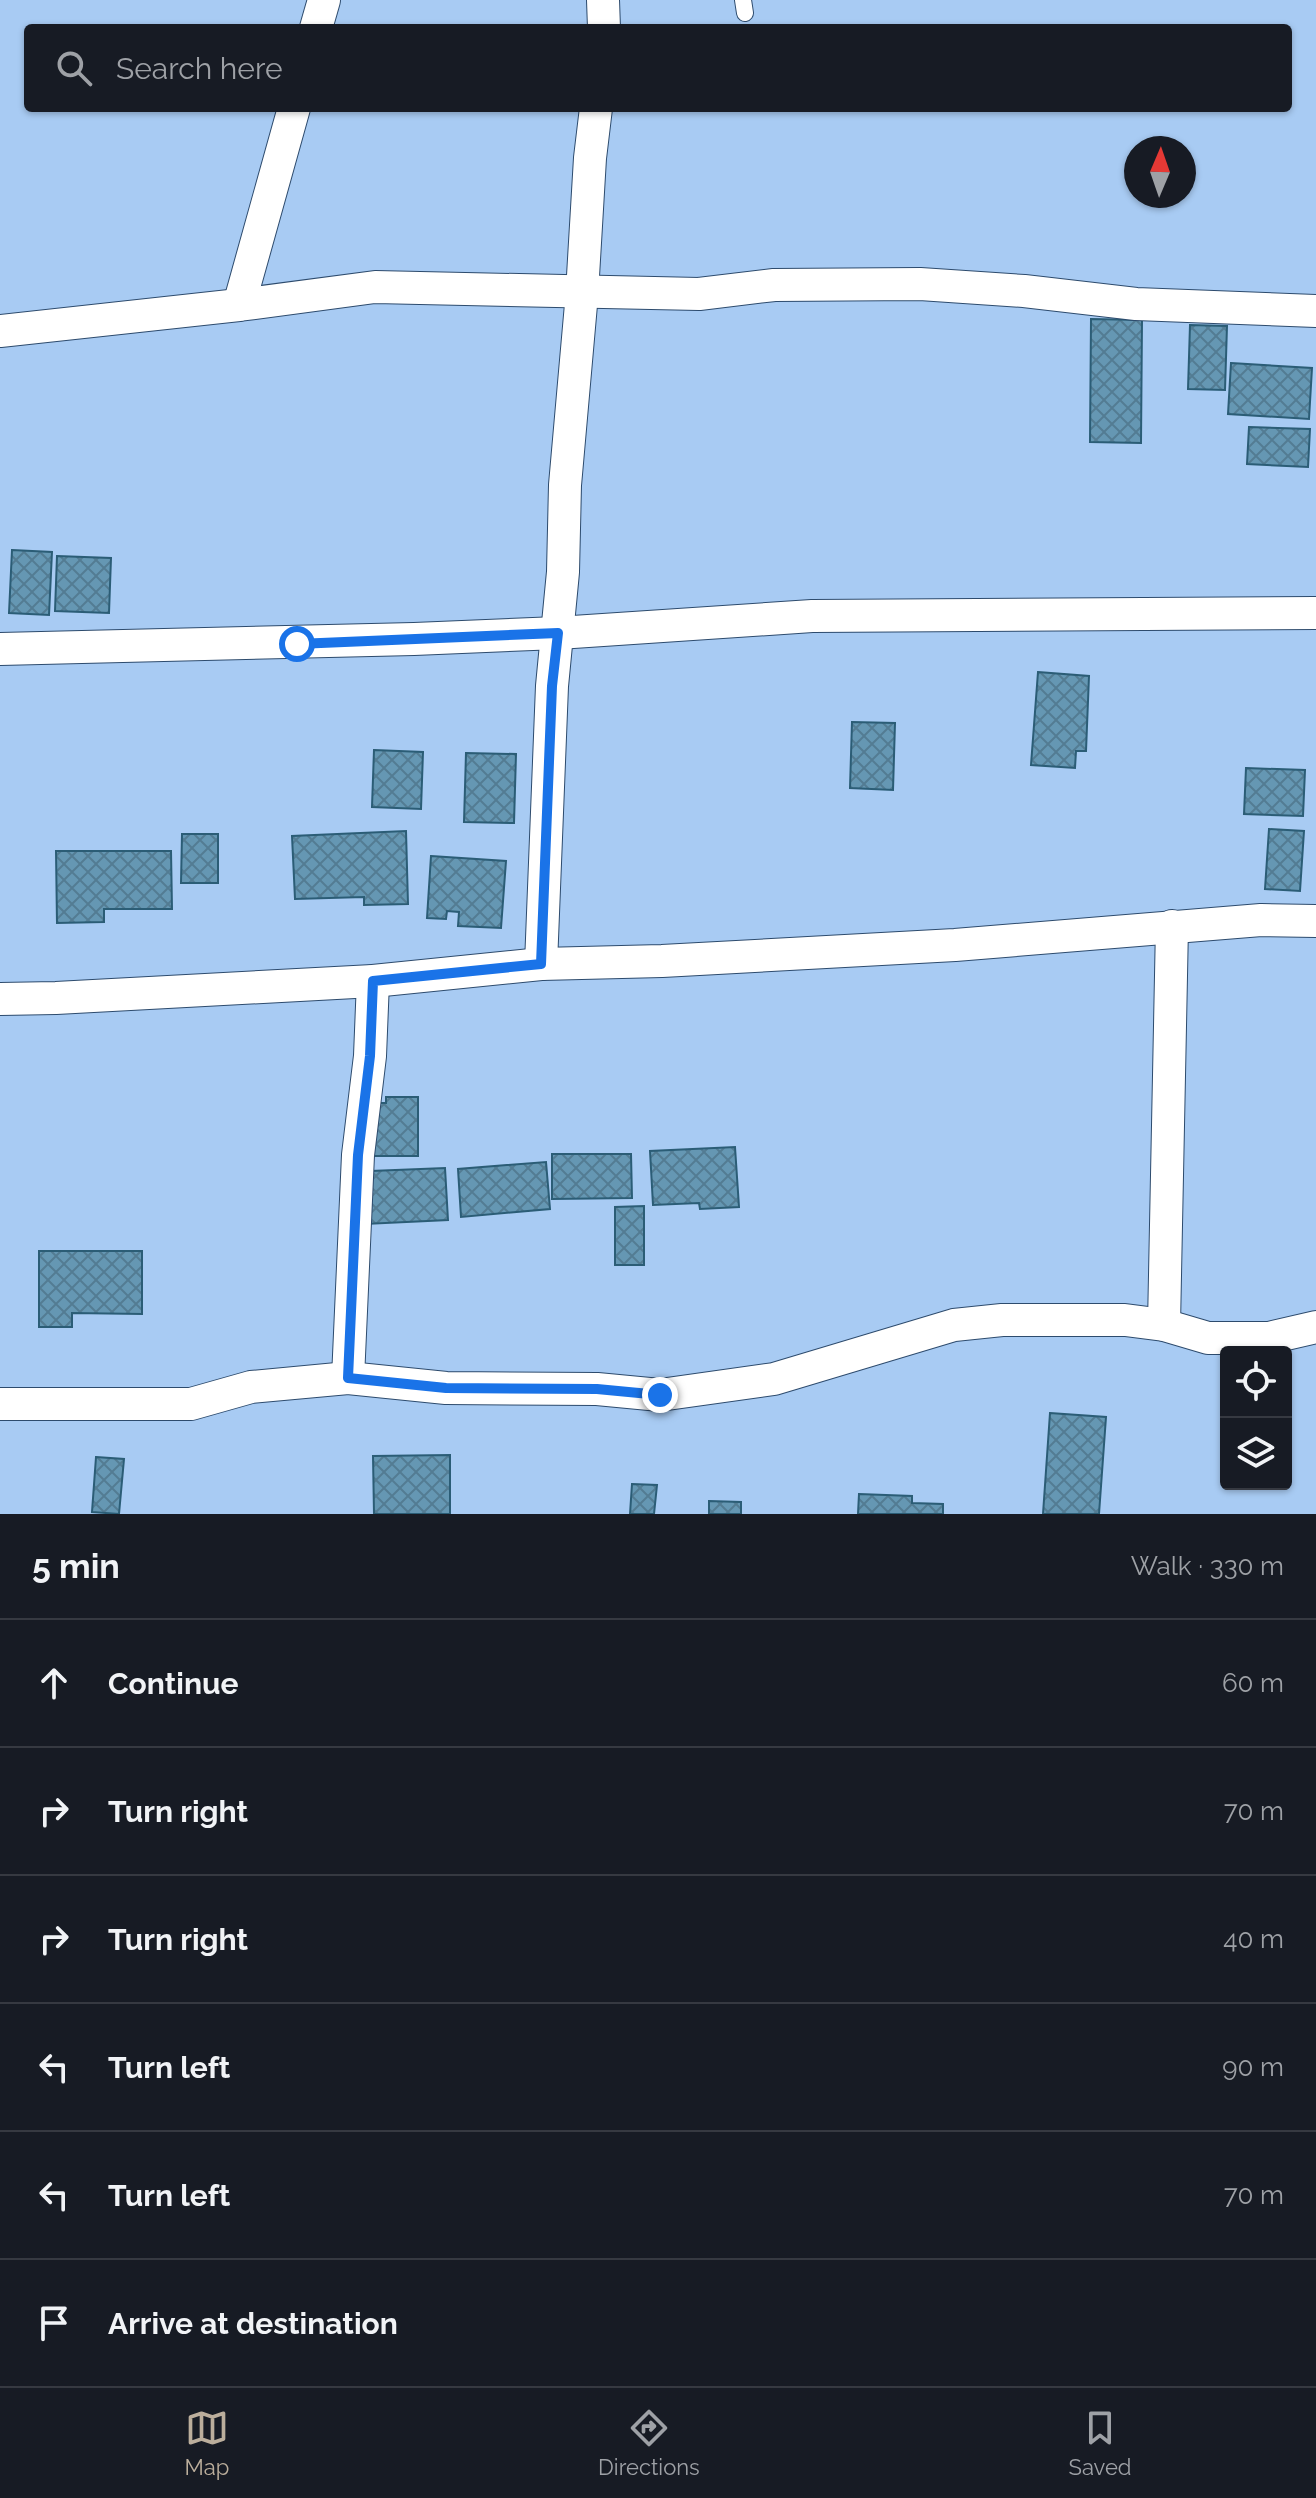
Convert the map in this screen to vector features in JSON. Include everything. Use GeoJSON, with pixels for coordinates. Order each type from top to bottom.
{"type":"FeatureCollection","features":[{"type":"Feature","properties":{"kind":"street"},"geometry":{"type":"LineString","coordinates":[[317,24],[324,0]]}},
{"type":"Feature","properties":{"kind":"street"},"geometry":{"type":"LineString","coordinates":[[603,0],[604,24]]}},
{"type":"Feature","properties":{"kind":"street"},"geometry":{"type":"LineString","coordinates":[[239,305],[293,112]]}},
{"type":"Feature","properties":{"kind":"street"},"geometry":{"type":"LineString","coordinates":[[541,964],[552,686],[596,112]]}},
{"type":"Feature","properties":{"kind":"street"},"geometry":{"type":"LineString","coordinates":[[0,331],[375,287],[699,294],[774,285],[920,284],[1024,291],[1136,304],[1316,311]]}},
{"type":"Feature","properties":{"kind":"street"},"geometry":{"type":"LineString","coordinates":[[0,649],[297,644],[558,633],[812,616],[1316,613]]}},
{"type":"Feature","properties":{"kind":"street"},"geometry":{"type":"LineString","coordinates":[[0,999],[373,981],[541,964],[926,947],[1261,920],[1316,921]]}},
{"type":"Feature","properties":{"kind":"street"},"geometry":{"type":"LineString","coordinates":[[1164,1325],[1172,926]]}},
{"type":"Feature","properties":{"kind":"street"},"geometry":{"type":"LineString","coordinates":[[348,1378],[358,1155],[370,1056],[373,981]]}},
{"type":"Feature","properties":{"kind":"street"},"geometry":{"type":"LineString","coordinates":[[0,1404],[191,1404],[251,1387],[348,1378],[446,1388],[597,1389],[660,1395],[774,1379],[954,1325],[1002,1320],[1125,1320],[1164,1325],[1208,1338],[1269,1338],[1316,1327]]}},
{"type":"Feature","properties":{"kind":"building"},"geometry":{"type":"Polygon","coordinates":[[[1091,319],[1142,320],[1141,443],[1090,442],[1091,319]]]}},
{"type":"Feature","properties":{"kind":"building"},"geometry":{"type":"Polygon","coordinates":[[[1190,325],[1227,326],[1225,390],[1188,389],[1190,325]]]}},
{"type":"Feature","properties":{"kind":"building"},"geometry":{"type":"Polygon","coordinates":[[[1231,363],[1312,368],[1309,419],[1228,414],[1231,363]]]}},
{"type":"Feature","properties":{"kind":"building"},"geometry":{"type":"Polygon","coordinates":[[[1249,427],[1310,429],[1308,467],[1247,464],[1249,427]]]}},
{"type":"Feature","properties":{"kind":"building"},"geometry":{"type":"Polygon","coordinates":[[[12,550],[52,552],[49,615],[9,613],[12,550]]]}},
{"type":"Feature","properties":{"kind":"building"},"geometry":{"type":"Polygon","coordinates":[[[57,556],[111,558],[109,613],[55,611],[57,556]]]}},
{"type":"Feature","properties":{"kind":"building"},"geometry":{"type":"Polygon","coordinates":[[[1038,672],[1089,676],[1086,751],[1076,751],[1075,768],[1031,765],[1038,672]]]}},
{"type":"Feature","properties":{"kind":"building"},"geometry":{"type":"Polygon","coordinates":[[[852,722],[895,723],[893,790],[850,788],[852,722]]]}},
{"type":"Feature","properties":{"kind":"building"},"geometry":{"type":"Polygon","coordinates":[[[374,750],[423,752],[421,809],[372,807],[374,750]]]}},
{"type":"Feature","properties":{"kind":"building"},"geometry":{"type":"Polygon","coordinates":[[[466,753],[516,754],[514,823],[464,822],[466,753]]]}},
{"type":"Feature","properties":{"kind":"building"},"geometry":{"type":"Polygon","coordinates":[[[1246,768],[1305,770],[1303,816],[1244,814],[1246,768]]]}},
{"type":"Feature","properties":{"kind":"building"},"geometry":{"type":"Polygon","coordinates":[[[1269,829],[1304,831],[1300,891],[1265,889],[1269,829]]]}},
{"type":"Feature","properties":{"kind":"building"},"geometry":{"type":"Polygon","coordinates":[[[406,831],[408,904],[364,905],[364,897],[295,899],[292,836],[406,831]]]}},
{"type":"Feature","properties":{"kind":"building"},"geometry":{"type":"Polygon","coordinates":[[[182,834],[218,834],[218,883],[181,883],[182,834]]]}},
{"type":"Feature","properties":{"kind":"building"},"geometry":{"type":"Polygon","coordinates":[[[56,851],[171,851],[172,909],[104,909],[104,922],[57,923],[56,851]]]}},
{"type":"Feature","properties":{"kind":"building"},"geometry":{"type":"Polygon","coordinates":[[[431,856],[506,861],[501,928],[458,926],[459,912],[447,911],[446,919],[427,918],[431,856]]]}},
{"type":"Feature","properties":{"kind":"building"},"geometry":{"type":"Polygon","coordinates":[[[386,1097],[418,1097],[418,1156],[371,1156],[370,1103],[386,1103],[386,1097]]]}},
{"type":"Feature","properties":{"kind":"building"},"geometry":{"type":"Polygon","coordinates":[[[735,1147],[739,1207],[700,1209],[699,1203],[653,1205],[650,1151],[735,1147]]]}},
{"type":"Feature","properties":{"kind":"building"},"geometry":{"type":"Polygon","coordinates":[[[552,1154],[631,1154],[632,1198],[552,1199],[552,1154]]]}},
{"type":"Feature","properties":{"kind":"building"},"geometry":{"type":"Polygon","coordinates":[[[546,1162],[550,1209],[461,1217],[458,1169],[546,1162]]]}},
{"type":"Feature","properties":{"kind":"building"},"geometry":{"type":"Polygon","coordinates":[[[445,1168],[448,1220],[365,1224],[371,1171],[445,1168]]]}},
{"type":"Feature","properties":{"kind":"building"},"geometry":{"type":"Polygon","coordinates":[[[644,1206],[644,1265],[615,1265],[615,1207],[644,1206]]]}},
{"type":"Feature","properties":{"kind":"building"},"geometry":{"type":"Polygon","coordinates":[[[39,1251],[142,1251],[142,1314],[72,1313],[72,1327],[39,1327],[39,1251]]]}},
{"type":"Feature","properties":{"kind":"building"},"geometry":{"type":"Polygon","coordinates":[[[1050,1413],[1106,1417],[1099,1514],[1043,1514],[1050,1413]]]}},
{"type":"Feature","properties":{"kind":"building"},"geometry":{"type":"Polygon","coordinates":[[[450,1455],[450,1514],[374,1514],[373,1456],[450,1455]]]}},
{"type":"Feature","properties":{"kind":"building"},"geometry":{"type":"Polygon","coordinates":[[[96,1457],[124,1459],[119,1514],[92,1512],[96,1457]]]}},
{"type":"Feature","properties":{"kind":"building"},"geometry":{"type":"Polygon","coordinates":[[[632,1484],[657,1485],[654,1514],[630,1514],[632,1484]]]}},
{"type":"Feature","properties":{"kind":"building"},"geometry":{"type":"Polygon","coordinates":[[[859,1494],[912,1496],[912,1503],[943,1504],[943,1514],[858,1514],[859,1494]]]}},
{"type":"Feature","properties":{"kind":"building"},"geometry":{"type":"Polygon","coordinates":[[[709,1501],[741,1502],[741,1514],[709,1514],[709,1501]]]}},
{"type":"Feature","properties":{"kind":"route"},"geometry":{"type":"LineString","coordinates":[[297,644],[558,633],[552,686],[541,964],[373,981],[370,1056],[358,1155],[348,1378],[446,1388],[597,1389],[660,1395]]}}]}
